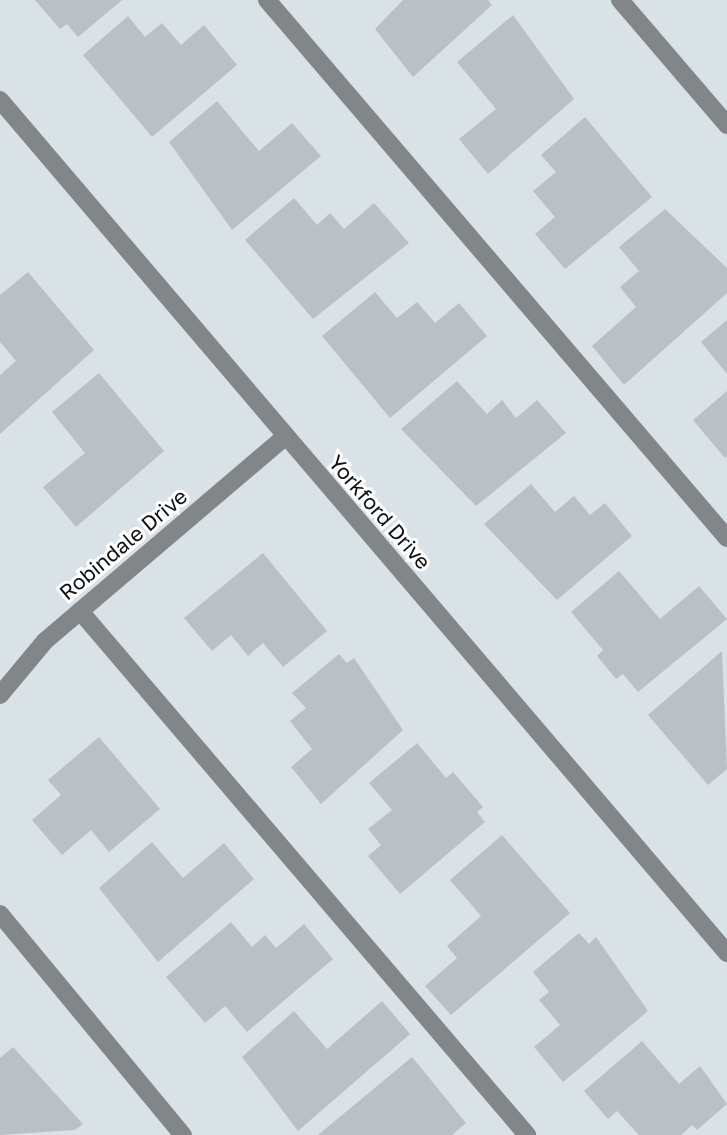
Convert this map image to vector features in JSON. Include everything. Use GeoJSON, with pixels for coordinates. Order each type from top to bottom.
{"type":"FeatureCollection","features":[{"type":"Feature","properties":{"kind":"street"},"geometry":{"type":"LineString","coordinates":[[267,0],[727,538]]}},
{"type":"Feature","properties":{"kind":"street"},"geometry":{"type":"LineString","coordinates":[[620,0],[727,125]]}},
{"type":"Feature","properties":{"kind":"street","name":"Yorkford Drive"},"geometry":{"type":"LineString","coordinates":[[0,100],[727,953]]}},
{"type":"Feature","properties":{"kind":"street","name":"Robindale Drive"},"geometry":{"type":"LineString","coordinates":[[0,695],[80,611],[285,437]]}},
{"type":"Feature","properties":{"kind":"street"},"geometry":{"type":"LineString","coordinates":[[80,611],[527,1135]]}},
{"type":"Feature","properties":{"kind":"street"},"geometry":{"type":"LineString","coordinates":[[0,914],[183,1135]]}},
{"type":"Feature","properties":{"kind":"building"},"geometry":{"type":"Polygon","coordinates":[[[35,0],[122,0],[78,37],[67,24],[60,29],[35,0]]]}},
{"type":"Feature","properties":{"kind":"building"},"geometry":{"type":"Polygon","coordinates":[[[403,0],[488,0],[492,5],[413,77],[375,29],[403,0]]]}},
{"type":"Feature","properties":{"kind":"building"},"geometry":{"type":"Polygon","coordinates":[[[513,15],[574,99],[488,174],[459,139],[496,109],[457,62],[513,15]]]}},
{"type":"Feature","properties":{"kind":"building"},"geometry":{"type":"Polygon","coordinates":[[[128,16],[145,37],[162,23],[181,45],[204,25],[237,65],[152,137],[83,55],[128,16]]]}},
{"type":"Feature","properties":{"kind":"building"},"geometry":{"type":"Polygon","coordinates":[[[217,101],[259,151],[292,123],[321,156],[232,230],[169,142],[217,101]]]}},
{"type":"Feature","properties":{"kind":"building"},"geometry":{"type":"Polygon","coordinates":[[[585,117],[652,197],[565,269],[535,234],[555,217],[533,191],[556,172],[541,155],[585,117]]]}},
{"type":"Feature","properties":{"kind":"building"},"geometry":{"type":"Polygon","coordinates":[[[294,198],[317,225],[330,213],[344,229],[374,203],[409,243],[313,319],[245,240],[294,198]]]}},
{"type":"Feature","properties":{"kind":"building"},"geometry":{"type":"Polygon","coordinates":[[[665,209],[727,268],[727,293],[624,385],[592,346],[636,307],[620,287],[639,271],[619,247],[665,209]]]}},
{"type":"Feature","properties":{"kind":"building"},"geometry":{"type":"Polygon","coordinates":[[[28,272],[94,350],[0,434],[0,375],[16,361],[0,342],[0,295],[28,272]]]}},
{"type":"Feature","properties":{"kind":"building"},"geometry":{"type":"Polygon","coordinates":[[[375,292],[397,318],[417,302],[435,323],[459,303],[487,336],[390,418],[322,336],[375,292]]]}},
{"type":"Feature","properties":{"kind":"building"},"geometry":{"type":"Polygon","coordinates":[[[727,320],[727,374],[701,342],[727,320]]]}},
{"type":"Feature","properties":{"kind":"building"},"geometry":{"type":"Polygon","coordinates":[[[99,373],[164,451],[76,527],[43,487],[85,453],[52,412],[99,373]]]}},
{"type":"Feature","properties":{"kind":"building"},"geometry":{"type":"Polygon","coordinates":[[[457,381],[487,414],[502,400],[516,418],[537,400],[566,433],[476,506],[401,429],[457,381]]]}},
{"type":"Feature","properties":{"kind":"building"},"geometry":{"type":"Polygon","coordinates":[[[727,391],[727,456],[725,458],[693,420],[727,391]]]}},
{"type":"Feature","properties":{"kind":"building"},"geometry":{"type":"Polygon","coordinates":[[[531,484],[555,512],[574,496],[590,515],[605,503],[632,536],[557,600],[484,524],[531,484]]]}},
{"type":"Feature","properties":{"kind":"building"},"geometry":{"type":"Polygon","coordinates":[[[263,553],[327,631],[283,667],[263,643],[248,656],[231,635],[212,651],[184,618],[263,553]]]}},
{"type":"Feature","properties":{"kind":"building"},"geometry":{"type":"Polygon","coordinates":[[[619,571],[660,619],[699,586],[727,619],[638,692],[623,674],[616,679],[597,656],[603,650],[571,612],[619,571]]]}},
{"type":"Feature","properties":{"kind":"building"},"geometry":{"type":"Polygon","coordinates":[[[722,651],[727,769],[708,785],[648,715],[722,651]]]}},
{"type":"Feature","properties":{"kind":"building"},"geometry":{"type":"Polygon","coordinates":[[[339,654],[347,663],[354,658],[403,730],[321,804],[291,767],[312,749],[290,721],[306,708],[292,693],[339,654]]]}},
{"type":"Feature","properties":{"kind":"building"},"geometry":{"type":"Polygon","coordinates":[[[99,737],[160,809],[109,852],[91,830],[62,855],[32,820],[61,795],[48,780],[99,737]]]}},
{"type":"Feature","properties":{"kind":"building"},"geometry":{"type":"Polygon","coordinates":[[[417,743],[446,778],[453,772],[483,807],[477,812],[485,822],[400,894],[368,856],[381,845],[368,829],[392,810],[369,783],[417,743]]]}},
{"type":"Feature","properties":{"kind":"building"},"geometry":{"type":"Polygon","coordinates":[[[502,835],[570,913],[451,1015],[425,986],[457,958],[447,946],[481,916],[450,880],[502,835]]]}},
{"type":"Feature","properties":{"kind":"building"},"geometry":{"type":"Polygon","coordinates":[[[152,842],[183,878],[224,843],[254,879],[158,962],[99,888],[152,842]]]}},
{"type":"Feature","properties":{"kind":"building"},"geometry":{"type":"Polygon","coordinates":[[[231,922],[252,947],[265,935],[276,948],[304,924],[333,959],[247,1032],[225,1006],[205,1023],[166,977],[231,922]]]}},
{"type":"Feature","properties":{"kind":"building"},"geometry":{"type":"Polygon","coordinates":[[[579,933],[589,944],[596,937],[648,1011],[563,1082],[534,1047],[560,1025],[539,1000],[549,992],[533,972],[579,933]]]}},
{"type":"Feature","properties":{"kind":"building"},"geometry":{"type":"Polygon","coordinates":[[[382,1001],[410,1034],[298,1131],[242,1057],[294,1011],[327,1049],[382,1001]]]}},
{"type":"Feature","properties":{"kind":"building"},"geometry":{"type":"Polygon","coordinates":[[[642,1041],[679,1084],[700,1066],[727,1104],[697,1130],[692,1125],[681,1135],[639,1135],[617,1111],[608,1119],[584,1091],[642,1041]]]}},
{"type":"Feature","properties":{"kind":"building"},"geometry":{"type":"Polygon","coordinates":[[[13,1047],[83,1124],[75,1130],[0,1135],[0,1058],[13,1047]]]}},
{"type":"Feature","properties":{"kind":"building"},"geometry":{"type":"Polygon","coordinates":[[[412,1057],[466,1123],[452,1135],[318,1135],[412,1057]]]}}]}
